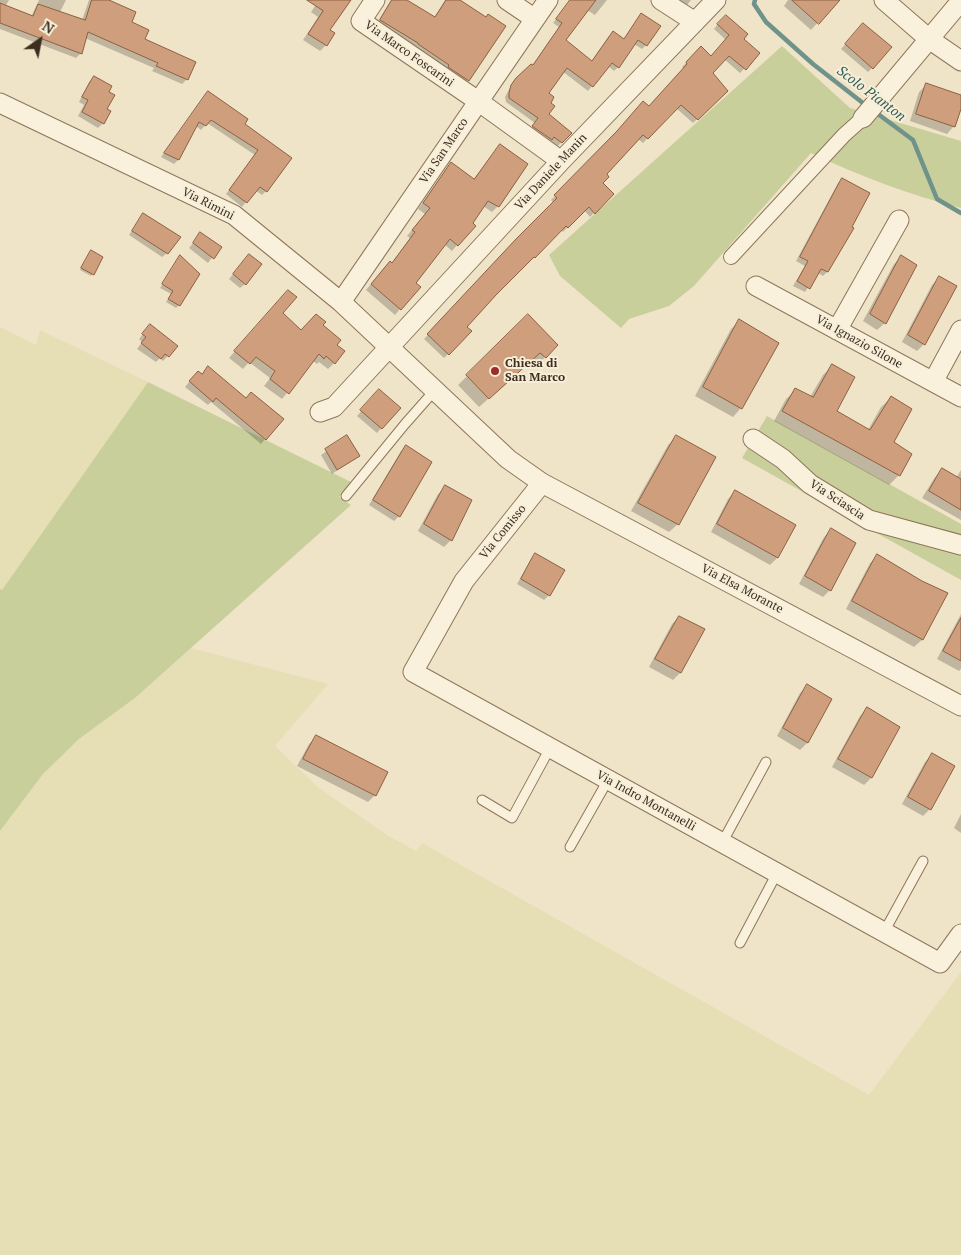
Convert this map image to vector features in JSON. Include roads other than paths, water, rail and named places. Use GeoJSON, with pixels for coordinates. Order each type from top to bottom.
{"type":"FeatureCollection","features":[{"type":"Feature","properties":{"kind":"street","name":"Via Marco Foscarini"},"geometry":{"type":"LineString","coordinates":[[375,0],[361,22],[478,101]]}},
{"type":"Feature","properties":{"kind":"street"},"geometry":{"type":"LineString","coordinates":[[507,0],[535,19]]}},
{"type":"Feature","properties":{"kind":"street","name":"Via San Marco"},"geometry":{"type":"LineString","coordinates":[[341,302],[548,0]]}},
{"type":"Feature","properties":{"kind":"street"},"geometry":{"type":"LineString","coordinates":[[661,0],[695,22]]}},
{"type":"Feature","properties":{"kind":"street","name":"Via Daniele Manin"},"geometry":{"type":"LineString","coordinates":[[389,347],[561,162],[716,0]]}},
{"type":"Feature","properties":{"kind":"street"},"geometry":{"type":"LineString","coordinates":[[884,0],[929,39],[961,61]]}},
{"type":"Feature","properties":{"kind":"street"},"geometry":{"type":"LineString","coordinates":[[731,257],[844,135],[863,118],[961,1]]}},
{"type":"Feature","properties":{"kind":"street"},"geometry":{"type":"LineString","coordinates":[[478,101],[561,162]]}},
{"type":"Feature","properties":{"kind":"street","name":"Via Rimini"},"geometry":{"type":"LineString","coordinates":[[0,103],[234,216],[341,302],[523,471]]}},
{"type":"Feature","properties":{"kind":"street"},"geometry":{"type":"LineString","coordinates":[[837,330],[899,220]]}},
{"type":"Feature","properties":{"kind":"street","name":"Via Ignazio Silone"},"geometry":{"type":"LineString","coordinates":[[756,286],[961,397]]}},
{"type":"Feature","properties":{"kind":"street"},"geometry":{"type":"LineString","coordinates":[[933,382],[961,330]]}},
{"type":"Feature","properties":{"kind":"street"},"geometry":{"type":"LineString","coordinates":[[320,412],[334,407],[389,347]]}},
{"type":"Feature","properties":{"kind":"street","name":"Via Sciascia"},"geometry":{"type":"LineString","coordinates":[[753,439],[783,459],[810,484],[869,520],[961,544]]}},
{"type":"Feature","properties":{"kind":"street","name":"Via Elsa Morante"},"geometry":{"type":"LineString","coordinates":[[523,471],[542,483],[961,706]]}},
{"type":"Feature","properties":{"kind":"street","name":"Via Comisso"},"geometry":{"type":"LineString","coordinates":[[464,581],[542,483]]}},
{"type":"Feature","properties":{"kind":"street","name":"Via Indro Montanelli"},"geometry":{"type":"LineString","coordinates":[[464,581],[412,672],[940,963],[961,934]]}},
{"type":"Feature","properties":{"kind":"lane"},"geometry":{"type":"LineString","coordinates":[[346,496],[404,424],[435,390]]}},
{"type":"Feature","properties":{"kind":"lane"},"geometry":{"type":"LineString","coordinates":[[482,800],[512,818],[550,748]]}},
{"type":"Feature","properties":{"kind":"lane"},"geometry":{"type":"LineString","coordinates":[[722,843],[766,762]]}},
{"type":"Feature","properties":{"kind":"lane"},"geometry":{"type":"LineString","coordinates":[[570,847],[608,780]]}},
{"type":"Feature","properties":{"kind":"lane"},"geometry":{"type":"LineString","coordinates":[[884,932],[924,862]]}},
{"type":"Feature","properties":{"kind":"lane"},"geometry":{"type":"LineString","coordinates":[[740,944],[777,873]]}},
{"type":"Feature","properties":{"kind":"waterway","name":"Scolo Pianton"},"geometry":{"type":"LineString","coordinates":[[755,0],[754,4],[766,22],[813,64],[868,107]]}},
{"type":"Feature","properties":{"kind":"waterway","name":"Scolo Pianton"},"geometry":{"type":"LineString","coordinates":[[874,111],[913,140],[937,199],[961,213]]}},
{"type":"Feature","properties":{"kind":"place","name":"Chiesa di San Marco"},"geometry":{"type":"Point","coordinates":[495,371]}}]}
